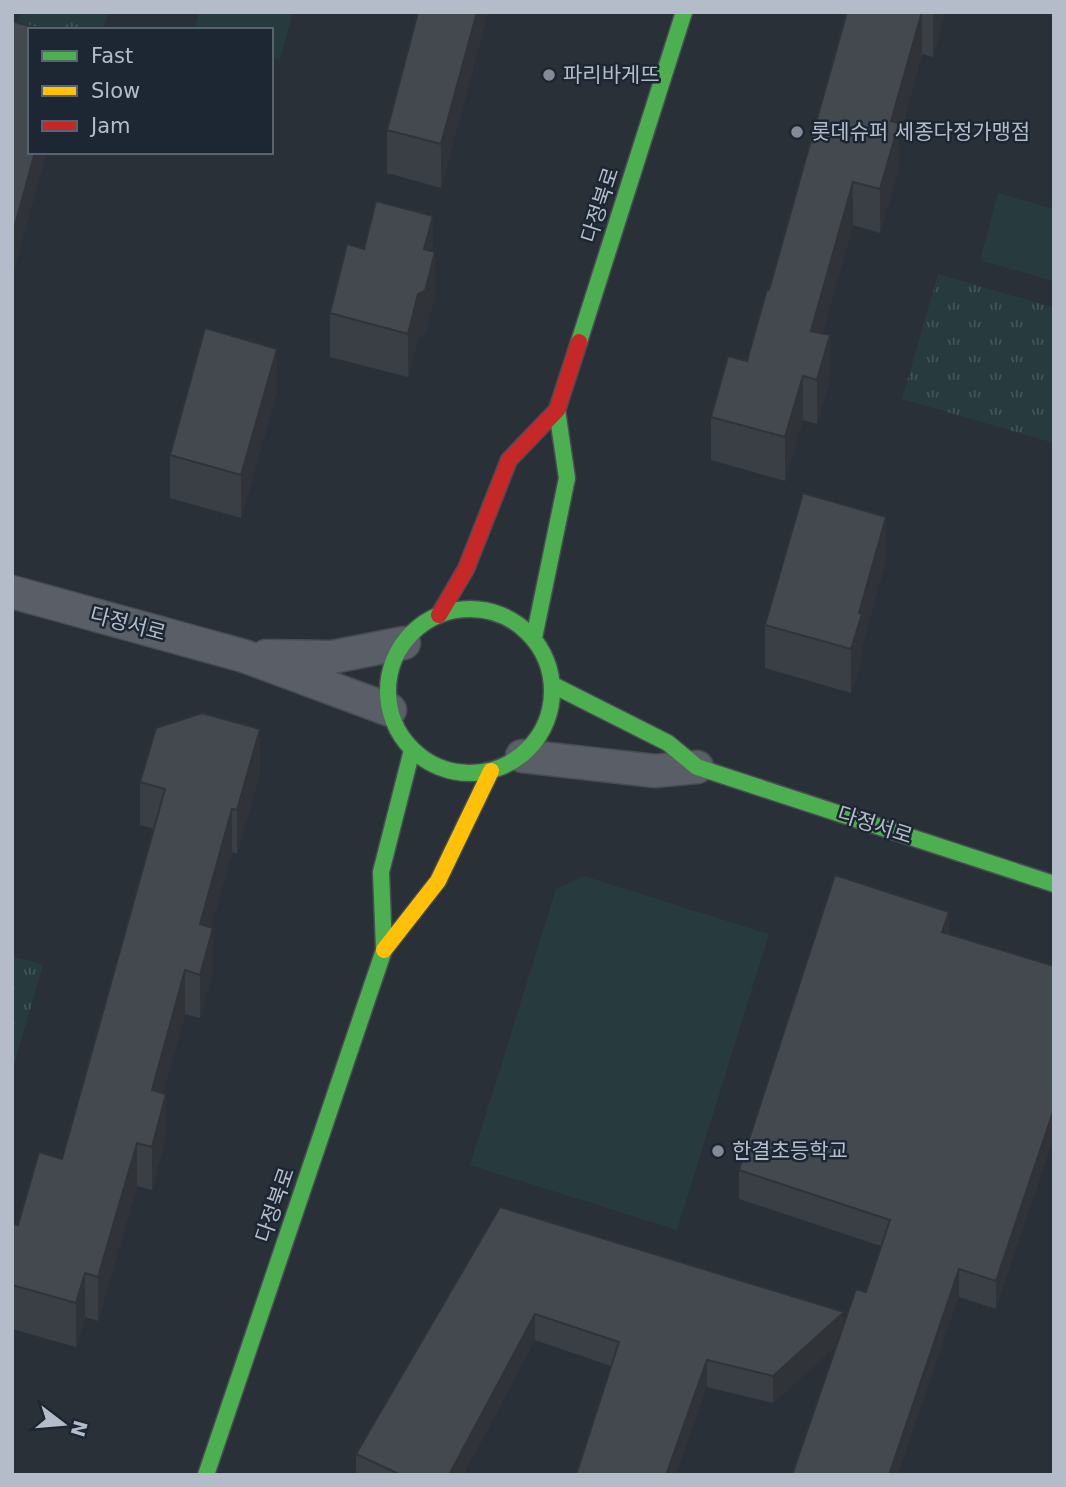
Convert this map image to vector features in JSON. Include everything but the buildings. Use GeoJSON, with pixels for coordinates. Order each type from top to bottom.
{"type":"FeatureCollection","features":[{"type":"Feature","properties":{"kind":"street","name":"다정북로"},"geometry":{"type":"LineString","coordinates":[[557,411],[684,12]]}},
{"type":"Feature","properties":{"kind":"street"},"geometry":{"type":"LineString","coordinates":[[439,615],[466,569],[509,460],[557,411]]}},
{"type":"Feature","properties":{"kind":"street"},"geometry":{"type":"LineString","coordinates":[[534,638],[567,478],[557,411]]}},
{"type":"Feature","properties":{"kind":"street","name":"다정서로"},"geometry":{"type":"LineString","coordinates":[[12,592],[244,656]]}},
{"type":"Feature","properties":{"kind":"street"},"geometry":{"type":"LineString","coordinates":[[464,608],[491,611],[514,621],[534,638],[547,660],[552,685],[551,712],[540,736],[522,756],[507,766],[491,771],[463,774],[435,767],[412,750],[398,732],[390,710],[388,687],[393,663],[404,643],[419,626],[439,615],[464,608]]}},
{"type":"Feature","properties":{"kind":"street"},"geometry":{"type":"LineString","coordinates":[[244,656],[332,657],[404,643]]}},
{"type":"Feature","properties":{"kind":"street"},"geometry":{"type":"LineString","coordinates":[[244,656],[390,710]]}},
{"type":"Feature","properties":{"kind":"street"},"geometry":{"type":"LineString","coordinates":[[552,685],[668,743],[697,766]]}},
{"type":"Feature","properties":{"kind":"street"},"geometry":{"type":"LineString","coordinates":[[384,949],[382,872],[412,750]]}},
{"type":"Feature","properties":{"kind":"street"},"geometry":{"type":"LineString","coordinates":[[522,756],[655,771],[697,766]]}},
{"type":"Feature","properties":{"kind":"street","name":"다정서로"},"geometry":{"type":"LineString","coordinates":[[697,766],[1054,884]]}},
{"type":"Feature","properties":{"kind":"street"},"geometry":{"type":"LineString","coordinates":[[384,949],[438,881],[491,771]]}},
{"type":"Feature","properties":{"kind":"street","name":"다정북로"},"geometry":{"type":"LineString","coordinates":[[206,1475],[384,949]]}},
{"type":"Feature","properties":{"kind":"green space"},"geometry":{"type":"Polygon","coordinates":[[[21,12],[108,13],[104,28],[28,28],[28,32],[12,44],[21,12]]]}},
{"type":"Feature","properties":{"kind":"green space"},"geometry":{"type":"Polygon","coordinates":[[[199,12],[293,12],[280,60],[273,58],[273,28],[195,28],[199,12]]]}},
{"type":"Feature","properties":{"kind":"green space"},"geometry":{"type":"Polygon","coordinates":[[[998,193],[1054,209],[1054,281],[980,260],[998,193]]]}},
{"type":"Feature","properties":{"kind":"green space"},"geometry":{"type":"Polygon","coordinates":[[[938,274],[1054,308],[1054,443],[902,399],[938,274]]]}},
{"type":"Feature","properties":{"kind":"green space"},"geometry":{"type":"Polygon","coordinates":[[[584,876],[769,934],[677,1230],[470,1165],[556,889],[584,876]]]}},
{"type":"Feature","properties":{"kind":"green space"},"geometry":{"type":"Polygon","coordinates":[[[12,956],[43,965],[12,1071],[12,956]]]}},
{"type":"Feature","properties":{"kind":"traffic: fast"},"geometry":{"type":"LineString","coordinates":[[579,342],[684,12]]}},
{"type":"Feature","properties":{"kind":"traffic: fast"},"geometry":{"type":"LineString","coordinates":[[534,638],[567,478],[557,410]]}},
{"type":"Feature","properties":{"kind":"traffic: fast"},"geometry":{"type":"LineString","coordinates":[[470,609],[501,615],[528,633],[546,660],[552,691],[546,722],[528,749],[501,767],[470,773],[439,767],[412,749],[394,722],[388,691],[394,660],[412,633],[439,615],[470,609]]}},
{"type":"Feature","properties":{"kind":"traffic: fast"},"geometry":{"type":"LineString","coordinates":[[553,685],[668,743],[697,767],[1054,884]]}},
{"type":"Feature","properties":{"kind":"traffic: fast"},"geometry":{"type":"LineString","coordinates":[[384,949],[381,872],[412,750]]}},
{"type":"Feature","properties":{"kind":"traffic: fast"},"geometry":{"type":"LineString","coordinates":[[206,1475],[384,950]]}},
{"type":"Feature","properties":{"kind":"traffic: slow"},"geometry":{"type":"LineString","coordinates":[[384,950],[438,881],[491,771]]}},
{"type":"Feature","properties":{"kind":"traffic: jam"},"geometry":{"type":"LineString","coordinates":[[439,615],[466,569],[509,460],[557,410],[579,342]]}},
{"type":"Feature","properties":{"kind":"place","name":"파리바게뜨"},"geometry":{"type":"Point","coordinates":[549,75]}},
{"type":"Feature","properties":{"kind":"place","name":"롯데슈퍼 세종다정가맹점"},"geometry":{"type":"Point","coordinates":[797,132]}},
{"type":"Feature","properties":{"kind":"place","name":"한결초등학교"},"geometry":{"type":"Point","coordinates":[718,1151]}}]}
